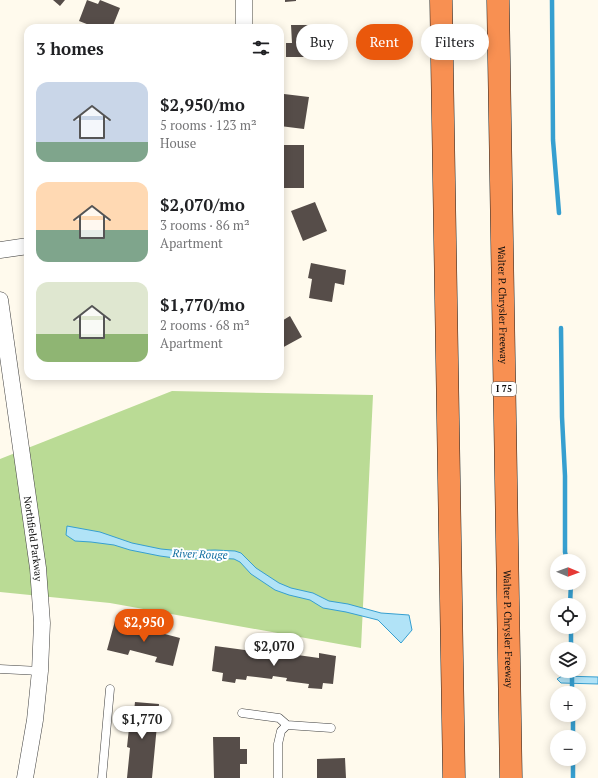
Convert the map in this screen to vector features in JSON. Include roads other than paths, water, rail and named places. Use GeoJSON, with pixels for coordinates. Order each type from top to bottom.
{"type":"FeatureCollection","features":[{"type":"Feature","properties":{"kind":"highway"},"geometry":{"type":"LineString","coordinates":[[441,0],[454,778]]}},
{"type":"Feature","properties":{"kind":"highway","name":"Walter P. Chrysler Freeway"},"geometry":{"type":"LineString","coordinates":[[498,0],[510,778]]}},
{"type":"Feature","properties":{"kind":"street"},"geometry":{"type":"LineString","coordinates":[[244,0],[244,24]]}},
{"type":"Feature","properties":{"kind":"street"},"geometry":{"type":"LineString","coordinates":[[0,250],[24,247]]}},
{"type":"Feature","properties":{"kind":"street","name":"Northfield Parkway"},"geometry":{"type":"LineString","coordinates":[[0,300],[38,568],[42,623],[40,671],[35,720],[25,778]]}},
{"type":"Feature","properties":{"kind":"lane"},"geometry":{"type":"LineString","coordinates":[[0,669],[40,671]]}},
{"type":"Feature","properties":{"kind":"lane"},"geometry":{"type":"LineString","coordinates":[[102,778],[110,689]]}},
{"type":"Feature","properties":{"kind":"lane"},"geometry":{"type":"LineString","coordinates":[[242,713],[279,718],[287,725],[332,728]]}},
{"type":"Feature","properties":{"kind":"lane"},"geometry":{"type":"LineString","coordinates":[[278,778],[278,744],[281,731],[287,725]]}},
{"type":"Feature","properties":{"kind":"water"},"geometry":{"type":"Polygon","coordinates":[[[67,526],[100,532],[132,543],[161,549],[182,551],[235,551],[241,553],[256,568],[279,583],[291,588],[313,593],[329,601],[348,604],[381,613],[409,615],[412,630],[401,643],[378,620],[323,608],[310,600],[275,590],[251,574],[240,562],[234,559],[182,559],[130,550],[114,545],[75,541],[66,535],[67,526]]]}},
{"type":"Feature","properties":{"kind":"water"},"geometry":{"type":"Polygon","coordinates":[[[598,677],[598,684],[561,683],[557,679],[598,677]]]}},
{"type":"Feature","properties":{"kind":"waterway"},"geometry":{"type":"LineString","coordinates":[[552,0],[553,140],[559,213]]}},
{"type":"Feature","properties":{"kind":"waterway"},"geometry":{"type":"LineString","coordinates":[[561,328],[565,554]]}},
{"type":"Feature","properties":{"kind":"waterway"},"geometry":{"type":"LineString","coordinates":[[570,598],[571,590]]}},
{"type":"Feature","properties":{"kind":"waterway"},"geometry":{"type":"LineString","coordinates":[[571,634],[571,642]]}},
{"type":"Feature","properties":{"kind":"waterway","name":"River Rouge"},"geometry":{"type":"LineString","coordinates":[[572,678],[572,686]]}},
{"type":"Feature","properties":{"kind":"waterway"},"geometry":{"type":"LineString","coordinates":[[573,722],[573,730]]}},
{"type":"Feature","properties":{"kind":"waterway"},"geometry":{"type":"LineString","coordinates":[[573,766],[573,778]]}}]}
